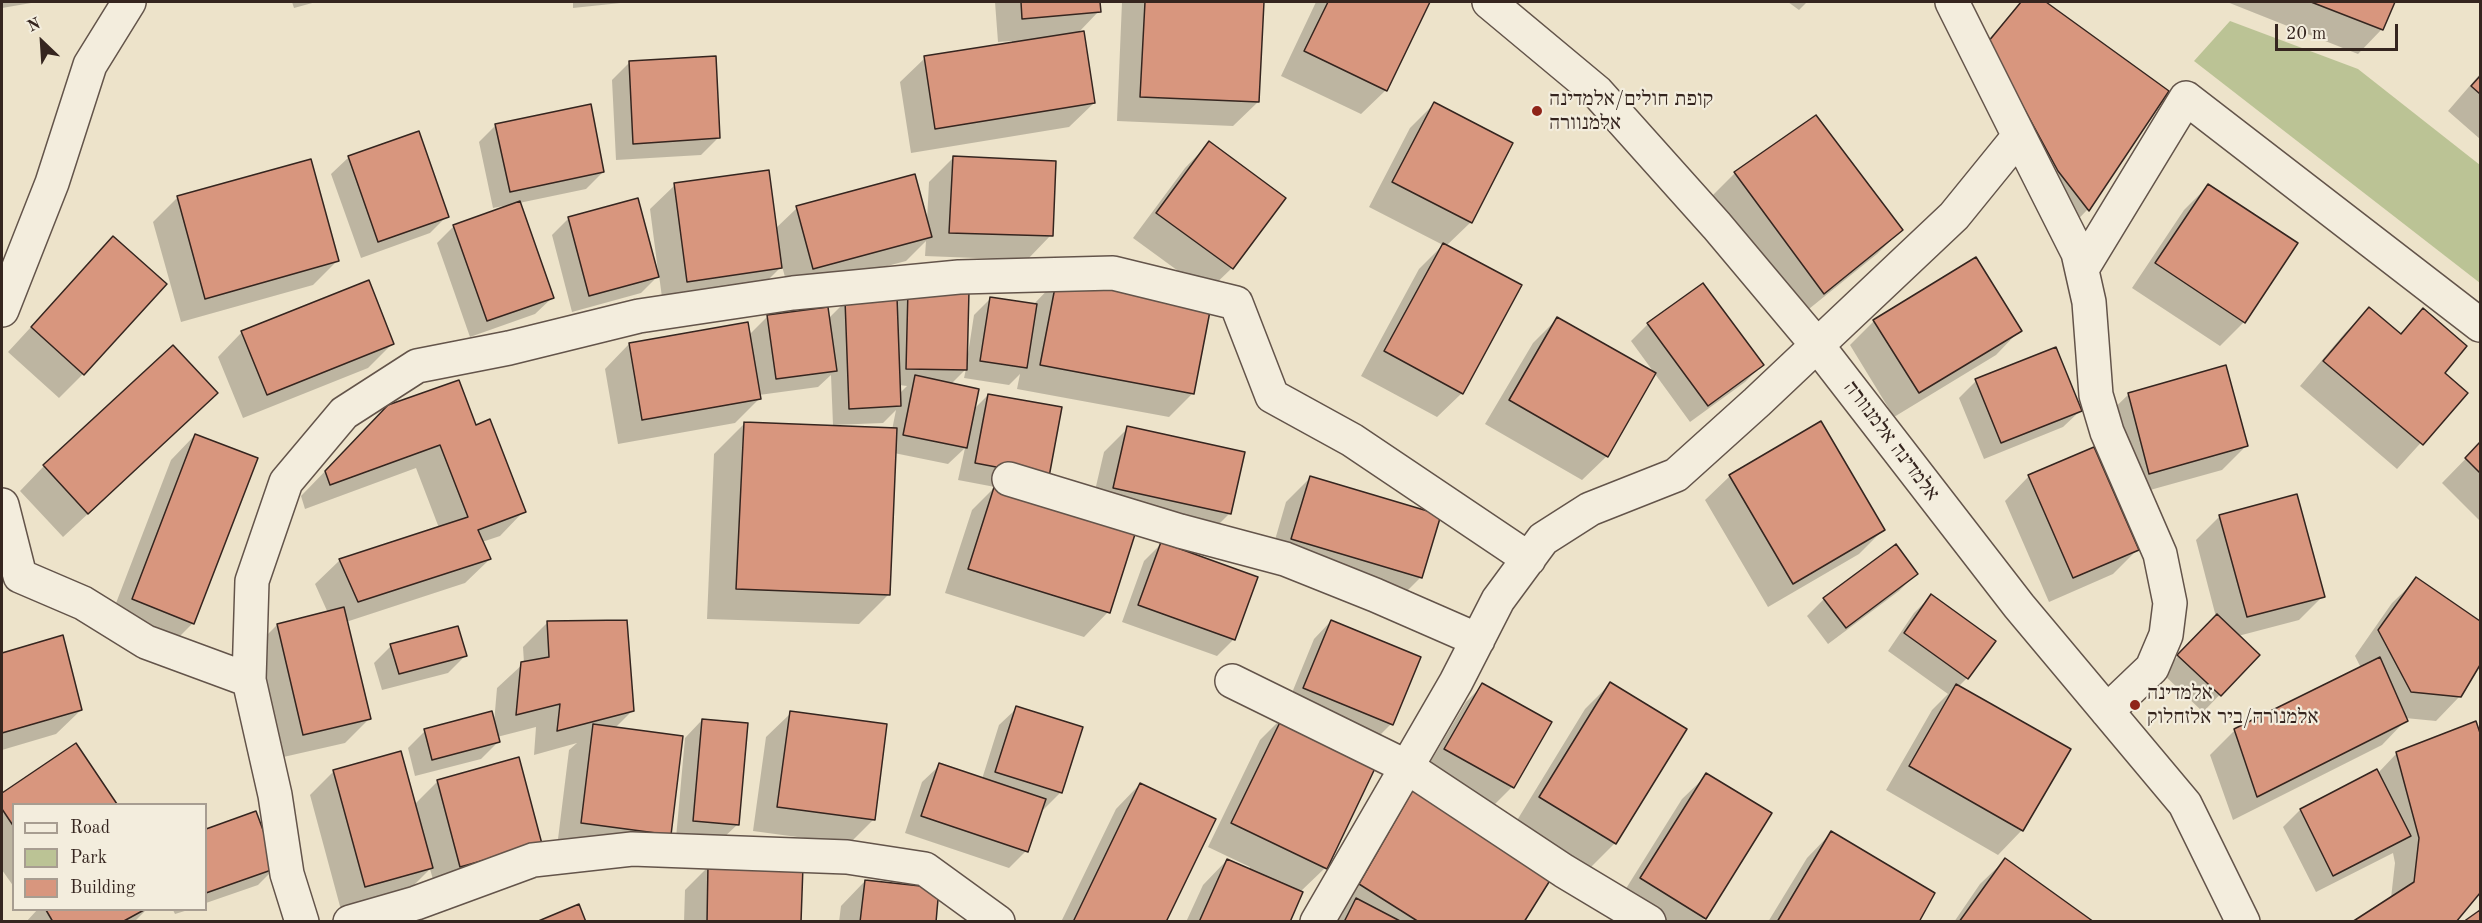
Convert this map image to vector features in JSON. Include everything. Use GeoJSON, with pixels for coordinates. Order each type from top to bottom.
{"type":"FeatureCollection","features":[{"type":"Feature","properties":{"kind":"street"},"geometry":{"type":"LineString","coordinates":[[2,310],[52,183],[90,65],[129,2]]}},
{"type":"Feature","properties":{"kind":"street","name":"אלמדינה אלמנוורה"},"geometry":{"type":"LineString","coordinates":[[1489,2],[1597,92],[1718,226],[1817,345],[2019,606],[2185,804],[2243,921]]}},
{"type":"Feature","properties":{"kind":"street"},"geometry":{"type":"LineString","coordinates":[[1952,2],[2078,252],[2089,302],[2096,395],[2107,432],[2160,554],[2170,603],[2166,635],[2152,668],[2107,711]]}},
{"type":"Feature","properties":{"kind":"street"},"geometry":{"type":"LineString","coordinates":[[2082,269],[2186,99],[2481,325]]}},
{"type":"Feature","properties":{"kind":"street"},"geometry":{"type":"LineString","coordinates":[[1317,921],[1407,767],[1498,600],[1543,539],[1590,508],[1676,475],[1954,216],[2019,136]]}},
{"type":"Feature","properties":{"kind":"street"},"geometry":{"type":"LineString","coordinates":[[302,921],[287,874],[275,795],[249,680],[252,582],[286,482],[344,413],[417,366],[509,348],[639,316],[817,290],[959,277],[1113,273],[1236,303],[1272,396],[1352,440],[1529,559]]}},
{"type":"Feature","properties":{"kind":"street"},"geometry":{"type":"LineString","coordinates":[[1009,479],[1180,531],[1285,559],[1478,640]]}},
{"type":"Feature","properties":{"kind":"street"},"geometry":{"type":"LineString","coordinates":[[2,505],[20,576],[83,603],[146,642],[249,680]]}},
{"type":"Feature","properties":{"kind":"street"},"geometry":{"type":"LineString","coordinates":[[1233,681],[1407,767],[1564,871],[1648,921]]}},
{"type":"Feature","properties":{"kind":"street"},"geometry":{"type":"LineString","coordinates":[[351,921],[416,903],[533,860],[632,849],[847,857],[925,869],[998,921]]}},
{"type":"Feature","properties":{"kind":"green space"},"geometry":{"type":"Polygon","coordinates":[[[2230,21],[2358,69],[2480,165],[2480,283],[2194,61],[2230,21]]]}},
{"type":"Feature","properties":{"kind":"building"},"geometry":{"type":"Polygon","coordinates":[[[1021,2],[1100,2],[1101,12],[1022,19],[1021,2]]]}},
{"type":"Feature","properties":{"kind":"building"},"geometry":{"type":"Polygon","coordinates":[[[1145,2],[1264,2],[1259,102],[1140,97],[1145,2]]]}},
{"type":"Feature","properties":{"kind":"building"},"geometry":{"type":"Polygon","coordinates":[[[1328,2],[1430,2],[1387,91],[1304,51],[1328,2]]]}},
{"type":"Feature","properties":{"kind":"building"},"geometry":{"type":"Polygon","coordinates":[[[2021,2],[2046,2],[2169,91],[2089,211],[2058,171],[1988,42],[2021,2]]]}},
{"type":"Feature","properties":{"kind":"building"},"geometry":{"type":"Polygon","coordinates":[[[2311,2],[2395,2],[2383,30],[2311,2]]]}},
{"type":"Feature","properties":{"kind":"building"},"geometry":{"type":"Polygon","coordinates":[[[1084,31],[1095,103],[935,129],[924,56],[1084,31]]]}},
{"type":"Feature","properties":{"kind":"building"},"geometry":{"type":"Polygon","coordinates":[[[716,56],[720,138],[633,144],[629,61],[716,56]]]}},
{"type":"Feature","properties":{"kind":"building"},"geometry":{"type":"Polygon","coordinates":[[[2480,76],[2480,94],[2471,86],[2480,76]]]}},
{"type":"Feature","properties":{"kind":"building"},"geometry":{"type":"Polygon","coordinates":[[[1434,102],[1513,143],[1472,223],[1392,182],[1434,102]]]}},
{"type":"Feature","properties":{"kind":"building"},"geometry":{"type":"Polygon","coordinates":[[[591,104],[604,172],[510,192],[495,124],[591,104]]]}},
{"type":"Feature","properties":{"kind":"building"},"geometry":{"type":"Polygon","coordinates":[[[1816,115],[1903,230],[1824,294],[1734,172],[1816,115]]]}},
{"type":"Feature","properties":{"kind":"building"},"geometry":{"type":"Polygon","coordinates":[[[419,131],[449,217],[378,242],[348,156],[419,131]]]}},
{"type":"Feature","properties":{"kind":"building"},"geometry":{"type":"Polygon","coordinates":[[[1209,141],[1286,198],[1233,269],[1156,213],[1209,141]]]}},
{"type":"Feature","properties":{"kind":"building"},"geometry":{"type":"Polygon","coordinates":[[[953,156],[1056,161],[1053,236],[949,233],[953,156]]]}},
{"type":"Feature","properties":{"kind":"building"},"geometry":{"type":"Polygon","coordinates":[[[311,159],[339,261],[205,299],[177,196],[311,159]]]}},
{"type":"Feature","properties":{"kind":"building"},"geometry":{"type":"Polygon","coordinates":[[[769,170],[782,268],[687,282],[674,183],[769,170]]]}},
{"type":"Feature","properties":{"kind":"building"},"geometry":{"type":"Polygon","coordinates":[[[915,174],[932,237],[813,269],[796,206],[915,174]]]}},
{"type":"Feature","properties":{"kind":"building"},"geometry":{"type":"Polygon","coordinates":[[[2208,184],[2298,243],[2245,323],[2155,263],[2208,184]]]}},
{"type":"Feature","properties":{"kind":"building"},"geometry":{"type":"Polygon","coordinates":[[[638,198],[659,277],[589,296],[568,217],[638,198]]]}},
{"type":"Feature","properties":{"kind":"building"},"geometry":{"type":"Polygon","coordinates":[[[520,201],[554,298],[487,321],[453,225],[520,201]]]}},
{"type":"Feature","properties":{"kind":"building"},"geometry":{"type":"Polygon","coordinates":[[[113,236],[167,284],[84,375],[31,327],[113,236]]]}},
{"type":"Feature","properties":{"kind":"building"},"geometry":{"type":"Polygon","coordinates":[[[1443,243],[1522,285],[1463,394],[1384,351],[1443,243]]]}},
{"type":"Feature","properties":{"kind":"building"},"geometry":{"type":"Polygon","coordinates":[[[1976,257],[2022,331],[1919,393],[1873,320],[1976,257]]]}},
{"type":"Feature","properties":{"kind":"building"},"geometry":{"type":"Polygon","coordinates":[[[1057,277],[1211,306],[1194,394],[1040,365],[1057,277]]]}},
{"type":"Feature","properties":{"kind":"building"},"geometry":{"type":"Polygon","coordinates":[[[369,280],[394,344],[267,395],[241,331],[369,280]]]}},
{"type":"Feature","properties":{"kind":"building"},"geometry":{"type":"Polygon","coordinates":[[[1703,283],[1764,365],[1708,406],[1647,323],[1703,283]]]}},
{"type":"Feature","properties":{"kind":"building"},"geometry":{"type":"Polygon","coordinates":[[[908,289],[969,291],[967,370],[906,369],[908,289]]]}},
{"type":"Feature","properties":{"kind":"building"},"geometry":{"type":"Polygon","coordinates":[[[897,297],[901,406],[849,409],[845,300],[897,297]]]}},
{"type":"Feature","properties":{"kind":"building"},"geometry":{"type":"Polygon","coordinates":[[[990,297],[1037,304],[1027,368],[980,361],[990,297]]]}},
{"type":"Feature","properties":{"kind":"building"},"geometry":{"type":"Polygon","coordinates":[[[828,307],[837,371],[776,379],[767,315],[828,307]]]}},
{"type":"Feature","properties":{"kind":"building"},"geometry":{"type":"Polygon","coordinates":[[[2369,307],[2401,334],[2423,308],[2467,346],[2445,373],[2468,393],[2423,445],[2323,361],[2369,307]]]}},
{"type":"Feature","properties":{"kind":"building"},"geometry":{"type":"Polygon","coordinates":[[[1557,317],[1656,373],[1608,457],[1509,400],[1557,317]]]}},
{"type":"Feature","properties":{"kind":"building"},"geometry":{"type":"Polygon","coordinates":[[[748,322],[761,399],[642,420],[629,343],[748,322]]]}},
{"type":"Feature","properties":{"kind":"building"},"geometry":{"type":"Polygon","coordinates":[[[173,345],[218,393],[88,514],[43,465],[173,345]]]}},
{"type":"Feature","properties":{"kind":"building"},"geometry":{"type":"Polygon","coordinates":[[[2056,347],[2082,411],[2001,443],[1975,379],[2056,347]]]}},
{"type":"Feature","properties":{"kind":"building"},"geometry":{"type":"Polygon","coordinates":[[[2226,365],[2248,446],[2149,474],[2128,393],[2226,365]]]}},
{"type":"Feature","properties":{"kind":"building"},"geometry":{"type":"Polygon","coordinates":[[[915,375],[979,389],[967,448],[903,435],[915,375]]]}},
{"type":"Feature","properties":{"kind":"building"},"geometry":{"type":"Polygon","coordinates":[[[459,380],[476,425],[490,419],[526,512],[478,530],[491,559],[358,602],[339,559],[468,517],[440,445],[330,485],[325,471],[388,405],[459,380]]]}},
{"type":"Feature","properties":{"kind":"building"},"geometry":{"type":"Polygon","coordinates":[[[988,394],[1062,407],[1049,477],[975,463],[988,394]]]}},
{"type":"Feature","properties":{"kind":"building"},"geometry":{"type":"Polygon","coordinates":[[[1821,421],[1885,530],[1793,584],[1729,475],[1821,421]]]}},
{"type":"Feature","properties":{"kind":"building"},"geometry":{"type":"Polygon","coordinates":[[[744,422],[897,428],[890,595],[736,589],[744,422]]]}},
{"type":"Feature","properties":{"kind":"building"},"geometry":{"type":"Polygon","coordinates":[[[1127,426],[1245,452],[1231,514],[1113,488],[1127,426]]]}},
{"type":"Feature","properties":{"kind":"building"},"geometry":{"type":"Polygon","coordinates":[[[195,434],[258,458],[194,624],[132,599],[195,434]]]}},
{"type":"Feature","properties":{"kind":"building"},"geometry":{"type":"Polygon","coordinates":[[[2480,442],[2480,473],[2465,458],[2480,442]]]}},
{"type":"Feature","properties":{"kind":"building"},"geometry":{"type":"Polygon","coordinates":[[[2094,447],[2139,550],[2073,578],[2028,475],[2094,447]]]}},
{"type":"Feature","properties":{"kind":"building"},"geometry":{"type":"Polygon","coordinates":[[[1310,476],[1441,515],[1422,578],[1291,539],[1310,476]]]}},
{"type":"Feature","properties":{"kind":"building"},"geometry":{"type":"Polygon","coordinates":[[[995,484],[1137,528],[1110,613],[968,569],[995,484]]]}},
{"type":"Feature","properties":{"kind":"building"},"geometry":{"type":"Polygon","coordinates":[[[2297,494],[2325,597],[2247,617],[2219,515],[2297,494]]]}},
{"type":"Feature","properties":{"kind":"building"},"geometry":{"type":"Polygon","coordinates":[[[1161,542],[1258,577],[1235,640],[1138,605],[1161,542]]]}},
{"type":"Feature","properties":{"kind":"building"},"geometry":{"type":"Polygon","coordinates":[[[1896,544],[1918,574],[1846,628],[1823,598],[1896,544]]]}},
{"type":"Feature","properties":{"kind":"building"},"geometry":{"type":"Polygon","coordinates":[[[2416,577],[2480,621],[2480,665],[2461,697],[2411,692],[2378,630],[2416,577]]]}},
{"type":"Feature","properties":{"kind":"building"},"geometry":{"type":"Polygon","coordinates":[[[1931,594],[1996,641],[1968,679],[1904,633],[1931,594]]]}},
{"type":"Feature","properties":{"kind":"building"},"geometry":{"type":"Polygon","coordinates":[[[344,607],[371,719],[303,735],[277,624],[344,607]]]}},
{"type":"Feature","properties":{"kind":"building"},"geometry":{"type":"Polygon","coordinates":[[[2217,614],[2260,655],[2221,696],[2177,655],[2217,614]]]}},
{"type":"Feature","properties":{"kind":"building"},"geometry":{"type":"Polygon","coordinates":[[[627,620],[634,711],[557,731],[560,704],[516,715],[521,662],[549,657],[547,621],[627,620]]]}},
{"type":"Feature","properties":{"kind":"building"},"geometry":{"type":"Polygon","coordinates":[[[1331,620],[1421,657],[1393,725],[1303,688],[1331,620]]]}},
{"type":"Feature","properties":{"kind":"building"},"geometry":{"type":"Polygon","coordinates":[[[458,626],[467,656],[399,674],[390,644],[458,626]]]}},
{"type":"Feature","properties":{"kind":"building"},"geometry":{"type":"Polygon","coordinates":[[[63,635],[82,710],[2,733],[2,653],[63,635]]]}},
{"type":"Feature","properties":{"kind":"building"},"geometry":{"type":"Polygon","coordinates":[[[2380,657],[2408,721],[2257,797],[2234,729],[2380,657]]]}},
{"type":"Feature","properties":{"kind":"building"},"geometry":{"type":"Polygon","coordinates":[[[1610,682],[1687,729],[1616,844],[1539,797],[1610,682]]]}},
{"type":"Feature","properties":{"kind":"building"},"geometry":{"type":"Polygon","coordinates":[[[1482,683],[1552,722],[1514,788],[1444,749],[1482,683]]]}},
{"type":"Feature","properties":{"kind":"building"},"geometry":{"type":"Polygon","coordinates":[[[1956,684],[2071,749],[2023,831],[1909,766],[1956,684]]]}},
{"type":"Feature","properties":{"kind":"building"},"geometry":{"type":"Polygon","coordinates":[[[1016,706],[1083,727],[1062,793],[995,772],[1016,706]]]}},
{"type":"Feature","properties":{"kind":"building"},"geometry":{"type":"Polygon","coordinates":[[[492,711],[500,742],[432,760],[424,729],[492,711]]]}},
{"type":"Feature","properties":{"kind":"building"},"geometry":{"type":"Polygon","coordinates":[[[790,711],[887,724],[875,820],[777,807],[790,711]]]}},
{"type":"Feature","properties":{"kind":"building"},"geometry":{"type":"Polygon","coordinates":[[[1284,714],[1379,760],[1327,869],[1231,823],[1284,714]]]}},
{"type":"Feature","properties":{"kind":"building"},"geometry":{"type":"Polygon","coordinates":[[[702,719],[748,723],[739,825],[693,821],[702,719]]]}},
{"type":"Feature","properties":{"kind":"building"},"geometry":{"type":"Polygon","coordinates":[[[2476,721],[2480,733],[2480,893],[2456,922],[2352,922],[2414,882],[2419,838],[2396,752],[2476,721]]]}},
{"type":"Feature","properties":{"kind":"building"},"geometry":{"type":"Polygon","coordinates":[[[593,724],[683,736],[671,835],[581,823],[593,724]]]}},
{"type":"Feature","properties":{"kind":"building"},"geometry":{"type":"Polygon","coordinates":[[[76,743],[116,803],[12,803],[12,824],[2,809],[2,793],[76,743]]]}},
{"type":"Feature","properties":{"kind":"building"},"geometry":{"type":"Polygon","coordinates":[[[401,751],[433,868],[365,887],[333,770],[401,751]]]}},
{"type":"Feature","properties":{"kind":"building"},"geometry":{"type":"Polygon","coordinates":[[[519,757],[542,844],[460,867],[437,780],[519,757]]]}},
{"type":"Feature","properties":{"kind":"building"},"geometry":{"type":"Polygon","coordinates":[[[939,763],[1046,799],[1028,852],[921,816],[939,763]]]}},
{"type":"Feature","properties":{"kind":"building"},"geometry":{"type":"Polygon","coordinates":[[[2377,769],[2411,836],[2333,876],[2300,809],[2377,769]]]}},
{"type":"Feature","properties":{"kind":"building"},"geometry":{"type":"Polygon","coordinates":[[[1706,773],[1772,813],[1706,919],[1640,878],[1706,773]]]}},
{"type":"Feature","properties":{"kind":"building"},"geometry":{"type":"Polygon","coordinates":[[[1140,783],[1216,819],[1166,922],[1073,922],[1140,783]]]}},
{"type":"Feature","properties":{"kind":"building"},"geometry":{"type":"Polygon","coordinates":[[[1414,788],[1554,874],[1524,922],[1419,922],[1359,884],[1414,788]]]}},
{"type":"Feature","properties":{"kind":"building"},"geometry":{"type":"Polygon","coordinates":[[[256,811],[277,868],[207,893],[207,829],[256,811]]]}},
{"type":"Feature","properties":{"kind":"building"},"geometry":{"type":"Polygon","coordinates":[[[1831,831],[1935,893],[1919,922],[1777,922],[1831,831]]]}},
{"type":"Feature","properties":{"kind":"building"},"geometry":{"type":"Polygon","coordinates":[[[2005,858],[2094,922],[1959,922],[2005,858]]]}},
{"type":"Feature","properties":{"kind":"building"},"geometry":{"type":"Polygon","coordinates":[[[1227,859],[1303,892],[1290,922],[1199,922],[1227,859]]]}},
{"type":"Feature","properties":{"kind":"building"},"geometry":{"type":"Polygon","coordinates":[[[708,864],[803,866],[801,922],[707,922],[708,864]]]}},
{"type":"Feature","properties":{"kind":"building"},"geometry":{"type":"Polygon","coordinates":[[[865,880],[939,888],[936,922],[860,922],[865,880]]]}},
{"type":"Feature","properties":{"kind":"building"},"geometry":{"type":"Polygon","coordinates":[[[1356,898],[1402,922],[1344,922],[1356,898]]]}},
{"type":"Feature","properties":{"kind":"building"},"geometry":{"type":"Polygon","coordinates":[[[579,904],[586,922],[536,922],[579,904]]]}},
{"type":"Feature","properties":{"kind":"building"},"geometry":{"type":"Polygon","coordinates":[[[2480,910],[2480,922],[2463,922],[2480,910]]]}},
{"type":"Feature","properties":{"kind":"building"},"geometry":{"type":"Polygon","coordinates":[[[47,911],[142,911],[122,922],[53,922],[47,911]]]}},
{"type":"Feature","properties":{"kind":"place","name":"קופת חולים/אלמדינה אלמנוורה"},"geometry":{"type":"Point","coordinates":[1537,111]}},
{"type":"Feature","properties":{"kind":"place","name":"אלמדינה אלמנורה/ביר אלזחלוק"},"geometry":{"type":"Point","coordinates":[2135,705]}}]}
